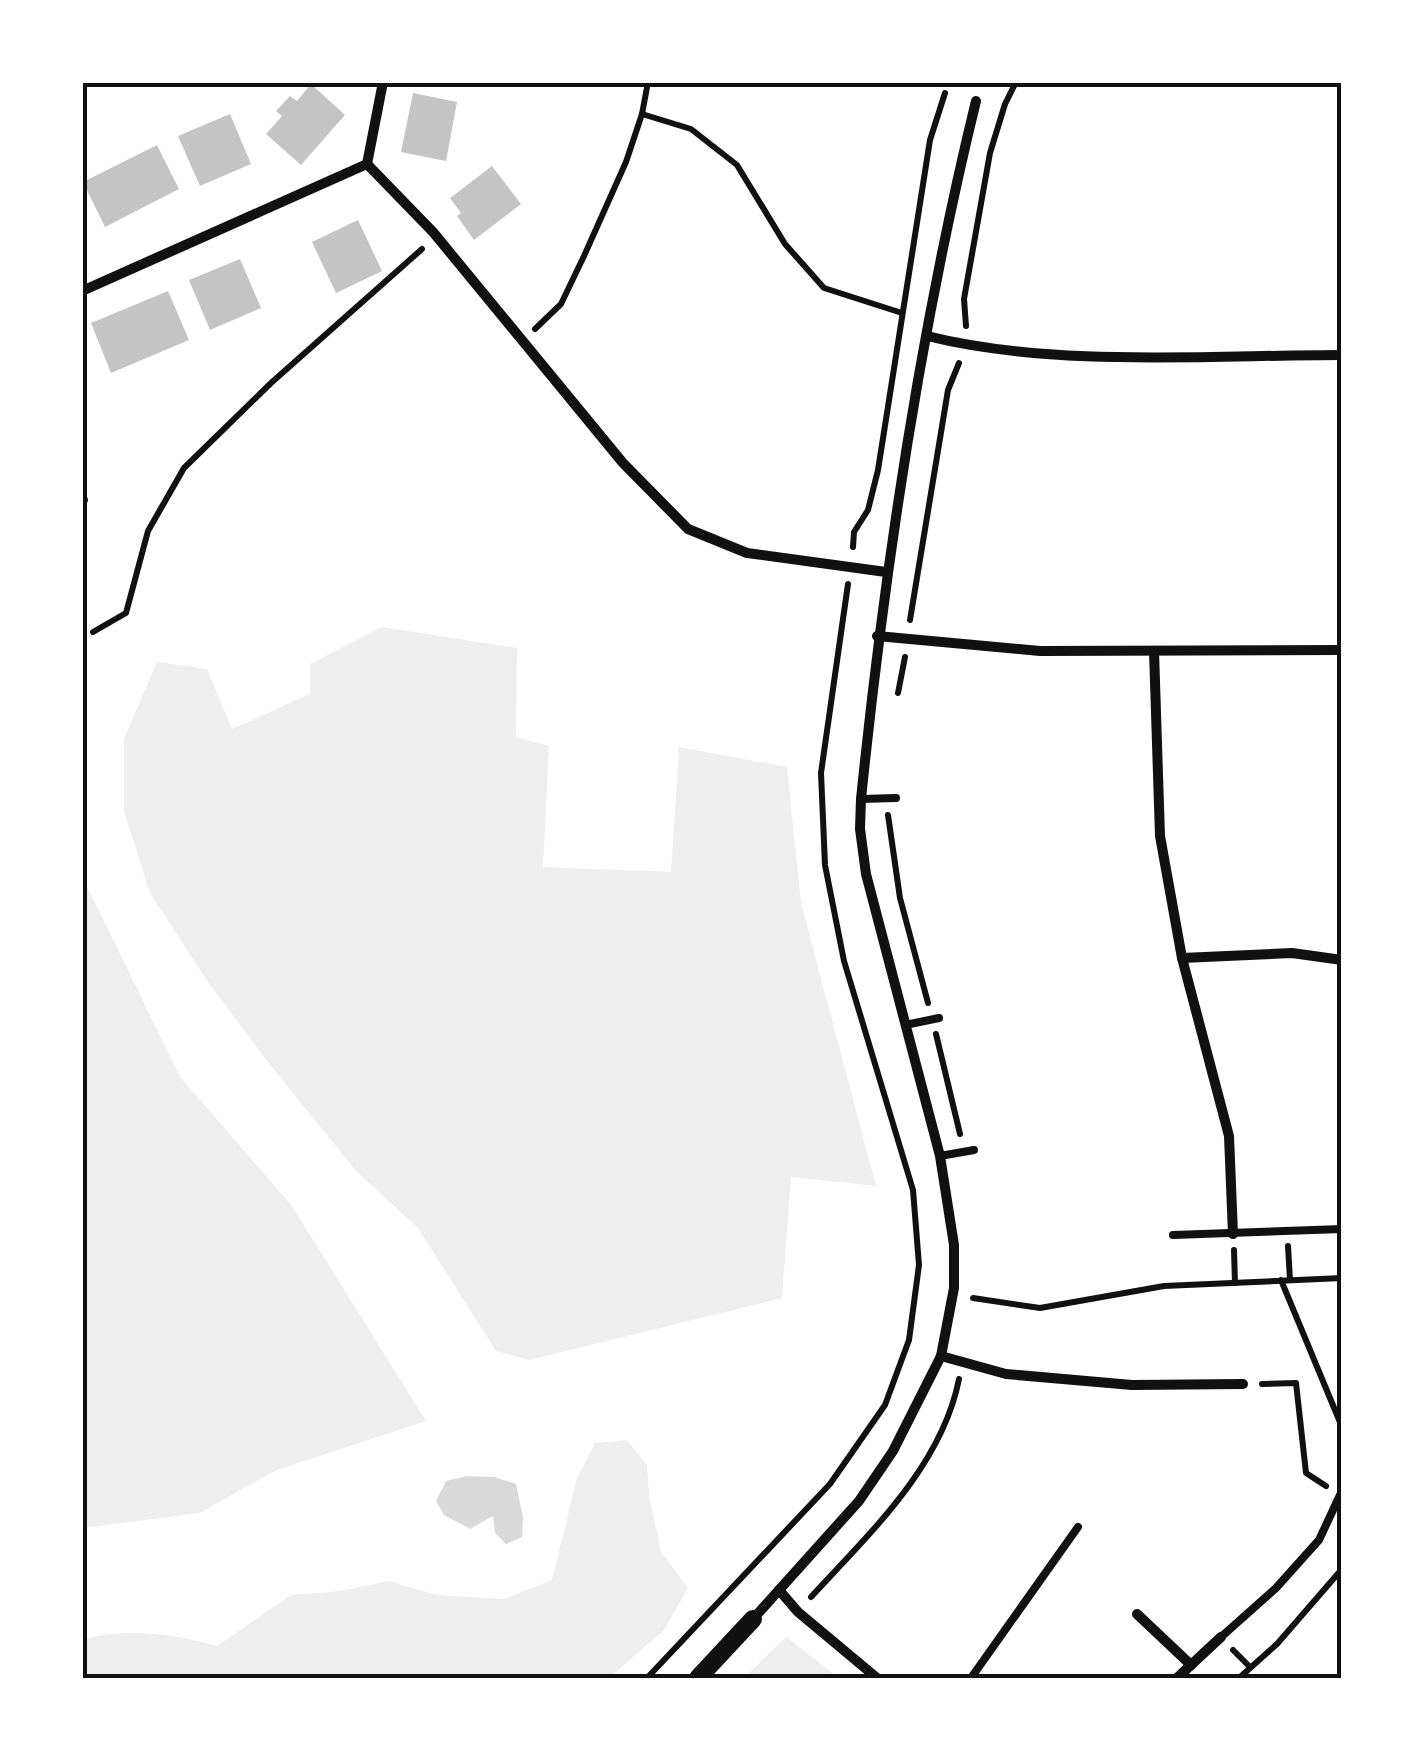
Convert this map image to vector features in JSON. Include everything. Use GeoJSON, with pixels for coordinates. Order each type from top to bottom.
{"type":"FeatureCollection","features":[{"type":"Feature","properties":{"kind":"street"},"geometry":{"type":"LineString","coordinates":[[367,164],[383,82]]}},
{"type":"Feature","properties":{"kind":"street"},"geometry":{"type":"LineString","coordinates":[[698,1678],[859,1501],[894,1451],[942,1356],[954,1288],[954,1246],[940,1156],[866,874],[861,799],[886,572],[951,205],[976,101]]}},
{"type":"Feature","properties":{"kind":"street"},"geometry":{"type":"LineString","coordinates":[[367,164],[435,236],[624,463],[688,529],[747,553],[886,572]]}},
{"type":"Feature","properties":{"kind":"street"},"geometry":{"type":"LineString","coordinates":[[82,291],[367,164]]}},
{"type":"Feature","properties":{"kind":"street"},"geometry":{"type":"LineString","coordinates":[[928,336],[962,345],[1089,355],[1342,355]]}},
{"type":"Feature","properties":{"kind":"street"},"geometry":{"type":"LineString","coordinates":[[878,636],[1040,651],[1342,650]]}},
{"type":"Feature","properties":{"kind":"street"},"geometry":{"type":"LineString","coordinates":[[1154,651],[1160,836],[1182,958],[1228,1136],[1232,1234]]}},
{"type":"Feature","properties":{"kind":"street"},"geometry":{"type":"LineString","coordinates":[[1182,958],[1292,953],[1342,960]]}},
{"type":"Feature","properties":{"kind":"street"},"geometry":{"type":"LineString","coordinates":[[942,1356],[1006,1374],[1132,1385],[1242,1384]]}},
{"type":"Feature","properties":{"kind":"street"},"geometry":{"type":"LineString","coordinates":[[779,1590],[798,1612],[877,1678]]}},
{"type":"Feature","properties":{"kind":"street"},"geometry":{"type":"LineString","coordinates":[[1137,1614],[1192,1665]]}},
{"type":"Feature","properties":{"kind":"street"},"geometry":{"type":"LineString","coordinates":[[1177,1678],[1221,1637]]}},
{"type":"Feature","properties":{"kind":"lane"},"geometry":{"type":"LineString","coordinates":[[861,799],[896,798]]}},
{"type":"Feature","properties":{"kind":"lane"},"geometry":{"type":"LineString","coordinates":[[905,1025],[936,1019]]}},
{"type":"Feature","properties":{"kind":"lane"},"geometry":{"type":"LineString","coordinates":[[940,1156],[969,1150]]}},
{"type":"Feature","properties":{"kind":"lane"},"geometry":{"type":"LineString","coordinates":[[1172,1235],[1342,1229]]}},
{"type":"Feature","properties":{"kind":"lane"},"geometry":{"type":"LineString","coordinates":[[1221,1637],[1276,1588],[1319,1540],[1340,1495]]}},
{"type":"Feature","properties":{"kind":"lane"},"geometry":{"type":"LineString","coordinates":[[971,1678],[1078,1527]]}},
{"type":"Feature","properties":{"kind":"path"},"geometry":{"type":"LineString","coordinates":[[524,340],[561,304],[626,162],[648,82]]}},
{"type":"Feature","properties":{"kind":"path"},"geometry":{"type":"LineString","coordinates":[[897,697],[948,390],[967,320],[964,299],[990,153],[1016,82]]}},
{"type":"Feature","properties":{"kind":"path"},"geometry":{"type":"LineString","coordinates":[[647,1678],[830,1484],[885,1404],[909,1340],[919,1265],[913,1190],[844,961],[825,865],[821,773],[854,532],[868,510],[878,470],[930,140],[945,93]]}},
{"type":"Feature","properties":{"kind":"path"},"geometry":{"type":"LineString","coordinates":[[642,114],[691,129],[737,165],[785,244],[824,288],[902,313]]}},
{"type":"Feature","properties":{"kind":"path"},"geometry":{"type":"LineString","coordinates":[[93,632],[126,613],[148,531],[184,468],[435,236]]}},
{"type":"Feature","properties":{"kind":"path"},"geometry":{"type":"LineString","coordinates":[[886,798],[900,898],[969,1150]]}},
{"type":"Feature","properties":{"kind":"path"},"geometry":{"type":"LineString","coordinates":[[1286,1232],[1286,1280],[1342,1427]]}},
{"type":"Feature","properties":{"kind":"path"},"geometry":{"type":"LineString","coordinates":[[1232,1234],[1236,1284]]}},
{"type":"Feature","properties":{"kind":"path"},"geometry":{"type":"LineString","coordinates":[[954,1288],[975,1298],[1040,1308],[1164,1286],[1342,1278]]}},
{"type":"Feature","properties":{"kind":"path"},"geometry":{"type":"LineString","coordinates":[[973,1312],[974,1283]]}},
{"type":"Feature","properties":{"kind":"path"},"geometry":{"type":"LineString","coordinates":[[798,1612],[903,1494],[922,1467],[955,1402],[963,1360]]}},
{"type":"Feature","properties":{"kind":"path"},"geometry":{"type":"LineString","coordinates":[[1242,1384],[1296,1384],[1306,1473],[1340,1495]]}},
{"type":"Feature","properties":{"kind":"path"},"geometry":{"type":"LineString","coordinates":[[1239,1678],[1276,1644],[1342,1569]]}},
{"type":"Feature","properties":{"kind":"shaded area"},"geometry":{"type":"Polygon","coordinates":[[[382,627],[517,648],[516,737],[549,746],[543,867],[671,872],[679,747],[787,767],[801,903],[876,1186],[791,1177],[782,1298],[529,1360],[496,1351],[418,1228],[357,1172],[267,1061],[208,982],[150,893],[124,812],[124,739],[157,662],[207,669],[232,729],[310,694],[310,664],[382,627]]]}},
{"type":"Feature","properties":{"kind":"shaded area"},"geometry":{"type":"Polygon","coordinates":[[[83,878],[180,1077],[292,1206],[426,1421],[277,1470],[199,1513],[83,1528],[83,878]]]}},
{"type":"Feature","properties":{"kind":"shaded area"},"geometry":{"type":"Polygon","coordinates":[[[627,1440],[647,1465],[661,1552],[688,1588],[664,1630],[609,1678],[83,1678],[83,1639],[150,1634],[217,1646],[291,1595],[341,1591],[389,1581],[437,1595],[504,1599],[552,1580],[577,1478],[595,1443],[627,1440]]]}},
{"type":"Feature","properties":{"kind":"shaded area"},"geometry":{"type":"Polygon","coordinates":[[[467,1476],[494,1477],[516,1484],[523,1517],[522,1537],[506,1544],[495,1533],[493,1516],[470,1529],[444,1515],[436,1501],[446,1481],[467,1476]]]}},
{"type":"Feature","properties":{"kind":"shaded area"},"geometry":{"type":"Polygon","coordinates":[[[786,1637],[839,1678],[744,1678],[786,1637]]]}},
{"type":"Feature","properties":{"kind":"building"},"geometry":{"type":"Polygon","coordinates":[[[311,84],[345,115],[301,165],[266,134],[282,116],[276,111],[290,96],[297,101],[311,84]]]}},
{"type":"Feature","properties":{"kind":"building"},"geometry":{"type":"Polygon","coordinates":[[[413,93],[457,102],[446,161],[401,152],[413,93]]]}},
{"type":"Feature","properties":{"kind":"building"},"geometry":{"type":"Polygon","coordinates":[[[230,114],[251,164],[200,186],[178,136],[230,114]]]}},
{"type":"Feature","properties":{"kind":"building"},"geometry":{"type":"Polygon","coordinates":[[[157,145],[179,189],[105,227],[83,182],[157,145]]]}},
{"type":"Feature","properties":{"kind":"building"},"geometry":{"type":"Polygon","coordinates":[[[492,166],[521,204],[474,240],[450,198],[492,166]]]}},
{"type":"Feature","properties":{"kind":"building"},"geometry":{"type":"Polygon","coordinates":[[[358,220],[382,271],[336,293],[312,242],[358,220]]]}},
{"type":"Feature","properties":{"kind":"building"},"geometry":{"type":"Polygon","coordinates":[[[240,259],[261,308],[210,330],[189,280],[240,259]]]}},
{"type":"Feature","properties":{"kind":"building"},"geometry":{"type":"Polygon","coordinates":[[[168,291],[189,340],[111,373],[91,323],[168,291]]]}}]}
